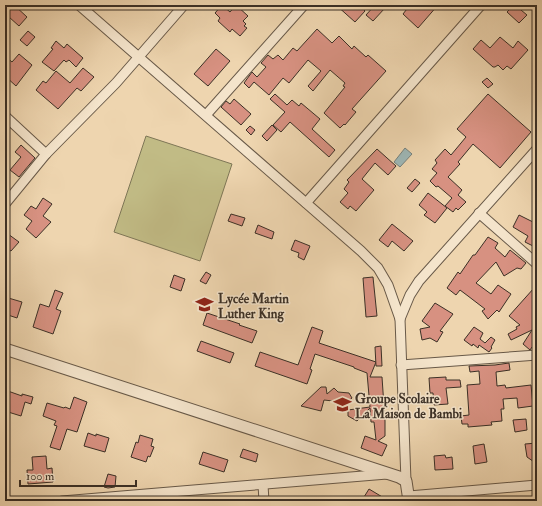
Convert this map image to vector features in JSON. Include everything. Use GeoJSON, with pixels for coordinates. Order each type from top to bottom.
{"type":"FeatureCollection","features":[{"type":"Feature","properties":{"kind":"street"},"geometry":{"type":"LineString","coordinates":[[79,5],[361,251],[378,268],[388,285],[400,319],[406,481],[409,498],[537,485]]}},
{"type":"Feature","properties":{"kind":"street"},"geometry":{"type":"LineString","coordinates":[[5,204],[46,154],[116,83],[184,5]]}},
{"type":"Feature","properties":{"kind":"street"},"geometry":{"type":"LineString","coordinates":[[206,116],[304,5]]}},
{"type":"Feature","properties":{"kind":"street"},"geometry":{"type":"LineString","coordinates":[[306,203],[481,5]]}},
{"type":"Feature","properties":{"kind":"street"},"geometry":{"type":"LineString","coordinates":[[5,116],[46,154]]}},
{"type":"Feature","properties":{"kind":"street"},"geometry":{"type":"LineString","coordinates":[[400,319],[410,295],[419,280],[537,149]]}},
{"type":"Feature","properties":{"kind":"street"},"geometry":{"type":"LineString","coordinates":[[479,213],[537,264]]}},
{"type":"Feature","properties":{"kind":"street"},"geometry":{"type":"LineString","coordinates":[[5,349],[389,474],[406,481]]}},
{"type":"Feature","properties":{"kind":"street"},"geometry":{"type":"LineString","coordinates":[[401,365],[537,355]]}},
{"type":"Feature","properties":{"kind":"street"},"geometry":{"type":"LineString","coordinates":[[62,501],[389,474]]}},
{"type":"Feature","properties":{"kind":"street"},"geometry":{"type":"LineString","coordinates":[[263,485],[264,501]]}},
{"type":"Feature","properties":{"kind":"shaded area"},"geometry":{"type":"Polygon","coordinates":[[[146,136],[232,164],[200,261],[114,232],[146,136]]]}},
{"type":"Feature","properties":{"kind":"water"},"geometry":{"type":"Polygon","coordinates":[[[405,148],[412,154],[400,167],[394,162],[405,148]]]}},
{"type":"Feature","properties":{"kind":"building"},"geometry":{"type":"Polygon","coordinates":[[[8,5],[14,5],[27,17],[19,26],[9,17],[5,22],[5,9],[8,5]]]}},
{"type":"Feature","properties":{"kind":"building"},"geometry":{"type":"Polygon","coordinates":[[[222,5],[230,12],[236,5],[248,16],[243,21],[246,24],[244,26],[247,28],[240,36],[232,29],[230,32],[218,21],[220,18],[215,13],[222,5]]]}},
{"type":"Feature","properties":{"kind":"building"},"geometry":{"type":"Polygon","coordinates":[[[336,5],[359,5],[365,11],[355,22],[336,5]]]}},
{"type":"Feature","properties":{"kind":"building"},"geometry":{"type":"Polygon","coordinates":[[[375,5],[382,5],[385,8],[373,21],[366,15],[375,5]]]}},
{"type":"Feature","properties":{"kind":"building"},"geometry":{"type":"Polygon","coordinates":[[[410,5],[438,5],[418,28],[403,14],[410,5]]]}},
{"type":"Feature","properties":{"kind":"building"},"geometry":{"type":"Polygon","coordinates":[[[514,5],[527,15],[519,23],[507,12],[514,5]]]}},
{"type":"Feature","properties":{"kind":"building"},"geometry":{"type":"Polygon","coordinates":[[[317,29],[332,43],[339,36],[352,49],[354,46],[366,57],[368,55],[386,71],[352,109],[356,112],[345,125],[344,124],[340,128],[324,113],[345,87],[343,86],[345,83],[330,70],[313,91],[308,86],[321,71],[308,60],[289,83],[283,78],[269,95],[254,82],[249,88],[244,83],[252,72],[257,77],[266,67],[261,63],[268,55],[273,59],[278,55],[283,60],[293,48],[297,51],[317,29]]]}},
{"type":"Feature","properties":{"kind":"building"},"geometry":{"type":"Polygon","coordinates":[[[28,31],[35,37],[27,46],[20,40],[28,31]]]}},
{"type":"Feature","properties":{"kind":"building"},"geometry":{"type":"Polygon","coordinates":[[[500,37],[513,48],[518,41],[528,50],[511,69],[507,66],[503,70],[498,65],[493,67],[473,49],[481,40],[490,48],[500,37]]]}},
{"type":"Feature","properties":{"kind":"building"},"geometry":{"type":"Polygon","coordinates":[[[56,41],[64,48],[67,44],[83,58],[76,67],[69,60],[66,62],[64,60],[54,71],[42,62],[53,49],[51,48],[56,41]]]}},
{"type":"Feature","properties":{"kind":"building"},"geometry":{"type":"Polygon","coordinates":[[[216,49],[230,61],[208,86],[194,74],[216,49]]]}},
{"type":"Feature","properties":{"kind":"building"},"geometry":{"type":"Polygon","coordinates":[[[19,54],[32,65],[16,86],[5,76],[5,56],[12,62],[19,54]]]}},
{"type":"Feature","properties":{"kind":"building"},"geometry":{"type":"Polygon","coordinates":[[[83,68],[94,77],[81,91],[77,88],[58,109],[36,90],[43,81],[46,83],[56,71],[70,83],[83,68]]]}},
{"type":"Feature","properties":{"kind":"building"},"geometry":{"type":"Polygon","coordinates":[[[487,78],[493,84],[488,88],[482,82],[487,78]]]}},
{"type":"Feature","properties":{"kind":"building"},"geometry":{"type":"Polygon","coordinates":[[[275,94],[287,105],[292,100],[299,106],[301,103],[320,119],[312,129],[335,150],[329,157],[290,122],[281,132],[273,125],[285,112],[270,99],[275,94]]]}},
{"type":"Feature","properties":{"kind":"building"},"geometry":{"type":"Polygon","coordinates":[[[488,94],[531,132],[500,168],[473,144],[458,162],[460,164],[448,177],[462,190],[458,195],[466,202],[458,210],[456,208],[453,212],[445,206],[452,198],[430,181],[437,173],[432,169],[437,163],[435,160],[445,149],[451,155],[466,137],[457,129],[488,94]]]}},
{"type":"Feature","properties":{"kind":"building"},"geometry":{"type":"Polygon","coordinates":[[[234,99],[251,114],[241,125],[221,107],[226,101],[230,104],[234,99]]]}},
{"type":"Feature","properties":{"kind":"building"},"geometry":{"type":"Polygon","coordinates":[[[272,125],[277,130],[267,141],[262,136],[272,125]]]}},
{"type":"Feature","properties":{"kind":"building"},"geometry":{"type":"Polygon","coordinates":[[[250,126],[255,130],[251,135],[246,130],[250,126]]]}},
{"type":"Feature","properties":{"kind":"building"},"geometry":{"type":"Polygon","coordinates":[[[21,145],[35,158],[19,177],[10,170],[21,157],[15,152],[21,145]]]}},
{"type":"Feature","properties":{"kind":"building"},"geometry":{"type":"Polygon","coordinates":[[[377,149],[396,166],[388,175],[375,163],[362,179],[374,190],[356,211],[350,206],[348,209],[340,202],[348,193],[344,189],[349,182],[347,180],[377,149]]]}},
{"type":"Feature","properties":{"kind":"building"},"geometry":{"type":"Polygon","coordinates":[[[415,179],[420,183],[412,192],[407,188],[415,179]]]}},
{"type":"Feature","properties":{"kind":"building"},"geometry":{"type":"Polygon","coordinates":[[[428,193],[447,208],[435,223],[424,215],[427,212],[419,205],[428,193]]]}},
{"type":"Feature","properties":{"kind":"building"},"geometry":{"type":"Polygon","coordinates":[[[43,198],[52,204],[43,216],[51,222],[36,238],[26,229],[32,221],[24,215],[31,206],[36,209],[43,198]]]}},
{"type":"Feature","properties":{"kind":"building"},"geometry":{"type":"Polygon","coordinates":[[[231,214],[245,218],[242,226],[228,221],[231,214]]]}},
{"type":"Feature","properties":{"kind":"building"},"geometry":{"type":"Polygon","coordinates":[[[537,214],[537,248],[525,242],[528,236],[513,227],[519,215],[533,222],[537,214]]]}},
{"type":"Feature","properties":{"kind":"building"},"geometry":{"type":"Polygon","coordinates":[[[392,224],[413,241],[404,251],[392,241],[388,247],[379,240],[392,224]]]}},
{"type":"Feature","properties":{"kind":"building"},"geometry":{"type":"Polygon","coordinates":[[[258,225],[274,232],[272,239],[255,233],[258,225]]]}},
{"type":"Feature","properties":{"kind":"building"},"geometry":{"type":"Polygon","coordinates":[[[8,234],[19,242],[5,255],[5,237],[8,234]]]}},
{"type":"Feature","properties":{"kind":"building"},"geometry":{"type":"Polygon","coordinates":[[[488,237],[498,243],[495,248],[505,257],[510,250],[526,263],[521,269],[517,268],[504,276],[496,262],[476,283],[491,294],[498,285],[511,294],[499,312],[497,310],[488,319],[482,311],[485,309],[468,296],[460,290],[456,295],[447,288],[458,272],[460,274],[488,237]]]}},
{"type":"Feature","properties":{"kind":"building"},"geometry":{"type":"Polygon","coordinates":[[[295,240],[310,246],[304,260],[298,257],[299,253],[291,250],[295,240]]]}},
{"type":"Feature","properties":{"kind":"building"},"geometry":{"type":"Polygon","coordinates":[[[206,272],[211,275],[206,284],[200,281],[206,272]]]}},
{"type":"Feature","properties":{"kind":"building"},"geometry":{"type":"Polygon","coordinates":[[[174,275],[185,279],[181,291],[170,287],[174,275]]]}},
{"type":"Feature","properties":{"kind":"building"},"geometry":{"type":"Polygon","coordinates":[[[373,277],[377,316],[366,317],[363,278],[373,277]]]}},
{"type":"Feature","properties":{"kind":"building"},"geometry":{"type":"Polygon","coordinates":[[[534,288],[537,302],[537,345],[534,349],[532,347],[530,350],[523,344],[532,330],[511,340],[508,334],[517,329],[516,327],[520,325],[509,316],[534,288]]]}},
{"type":"Feature","properties":{"kind":"building"},"geometry":{"type":"Polygon","coordinates":[[[55,290],[63,293],[56,309],[61,311],[53,334],[33,327],[40,304],[49,307],[55,290]]]}},
{"type":"Feature","properties":{"kind":"building"},"geometry":{"type":"Polygon","coordinates":[[[5,297],[22,302],[17,318],[5,314],[5,297]]]}},
{"type":"Feature","properties":{"kind":"building"},"geometry":{"type":"Polygon","coordinates":[[[435,303],[453,314],[440,331],[443,332],[437,342],[430,338],[422,340],[420,329],[430,327],[422,321],[435,303]]]}},
{"type":"Feature","properties":{"kind":"building"},"geometry":{"type":"Polygon","coordinates":[[[207,313],[257,331],[252,343],[203,325],[207,313]]]}},
{"type":"Feature","properties":{"kind":"building"},"geometry":{"type":"Polygon","coordinates":[[[312,327],[323,331],[319,343],[376,362],[370,377],[382,377],[385,436],[378,441],[387,445],[382,456],[361,448],[365,436],[376,440],[374,422],[371,422],[370,408],[357,421],[348,416],[348,410],[370,407],[367,373],[315,354],[310,369],[312,370],[307,384],[255,366],[260,352],[298,365],[312,327]]]}},
{"type":"Feature","properties":{"kind":"building"},"geometry":{"type":"Polygon","coordinates":[[[474,327],[483,333],[480,339],[485,343],[491,337],[495,340],[489,352],[479,345],[478,348],[473,344],[472,346],[464,340],[474,327]]]}},
{"type":"Feature","properties":{"kind":"building"},"geometry":{"type":"Polygon","coordinates":[[[201,341],[234,353],[230,363],[197,351],[201,341]]]}},
{"type":"Feature","properties":{"kind":"building"},"geometry":{"type":"Polygon","coordinates":[[[381,346],[382,366],[376,366],[375,347],[381,346]]]}},
{"type":"Feature","properties":{"kind":"building"},"geometry":{"type":"Polygon","coordinates":[[[509,363],[510,370],[496,372],[497,386],[505,385],[506,388],[531,385],[533,406],[518,408],[517,398],[503,399],[504,409],[501,409],[502,421],[491,422],[492,425],[468,427],[468,424],[462,424],[461,416],[469,415],[467,385],[480,384],[479,371],[470,372],[469,366],[509,363]]]}},
{"type":"Feature","properties":{"kind":"building"},"geometry":{"type":"Polygon","coordinates":[[[446,377],[446,380],[460,380],[461,387],[446,388],[448,404],[434,405],[433,393],[430,393],[429,378],[446,377]]]}},
{"type":"Feature","properties":{"kind":"building"},"geometry":{"type":"Polygon","coordinates":[[[321,387],[326,387],[327,394],[334,388],[338,392],[349,393],[352,398],[345,404],[342,402],[324,400],[321,411],[301,406],[321,387]]]}},
{"type":"Feature","properties":{"kind":"building"},"geometry":{"type":"Polygon","coordinates":[[[5,390],[22,396],[22,394],[33,397],[31,404],[25,402],[21,416],[5,411],[5,390]]]}},
{"type":"Feature","properties":{"kind":"building"},"geometry":{"type":"Polygon","coordinates":[[[74,397],[87,402],[77,432],[67,429],[60,450],[50,447],[57,426],[54,425],[56,421],[43,416],[47,403],[70,409],[74,397]]]}},
{"type":"Feature","properties":{"kind":"building"},"geometry":{"type":"Polygon","coordinates":[[[526,419],[527,430],[515,432],[513,420],[526,419]]]}},
{"type":"Feature","properties":{"kind":"building"},"geometry":{"type":"Polygon","coordinates":[[[88,433],[109,438],[105,452],[84,446],[88,433]]]}},
{"type":"Feature","properties":{"kind":"building"},"geometry":{"type":"Polygon","coordinates":[[[140,435],[153,439],[151,446],[154,447],[146,462],[131,457],[140,435]]]}},
{"type":"Feature","properties":{"kind":"building"},"geometry":{"type":"Polygon","coordinates":[[[537,443],[537,464],[527,457],[525,444],[537,443]]]}},
{"type":"Feature","properties":{"kind":"building"},"geometry":{"type":"Polygon","coordinates":[[[484,444],[487,462],[475,464],[473,446],[484,444]]]}},
{"type":"Feature","properties":{"kind":"building"},"geometry":{"type":"Polygon","coordinates":[[[243,449],[258,454],[256,462],[240,457],[243,449]]]}},
{"type":"Feature","properties":{"kind":"building"},"geometry":{"type":"Polygon","coordinates":[[[203,452],[228,460],[224,472],[199,464],[203,452]]]}},
{"type":"Feature","properties":{"kind":"building"},"geometry":{"type":"Polygon","coordinates":[[[445,455],[446,458],[452,457],[453,469],[435,470],[434,456],[445,455]]]}},
{"type":"Feature","properties":{"kind":"building"},"geometry":{"type":"Polygon","coordinates":[[[46,456],[47,469],[52,468],[53,482],[28,484],[27,470],[33,470],[32,457],[46,456]]]}},
{"type":"Feature","properties":{"kind":"building"},"geometry":{"type":"Polygon","coordinates":[[[108,474],[116,476],[115,487],[104,487],[108,474]]]}},
{"type":"Feature","properties":{"kind":"building"},"geometry":{"type":"Polygon","coordinates":[[[369,489],[389,501],[371,501],[364,497],[369,489]]]}},
{"type":"Feature","properties":{"kind":"place","name":"Lycée Martin Luther King"},"geometry":{"type":"Point","coordinates":[205,305]}},
{"type":"Feature","properties":{"kind":"place","name":"Groupe Scolaire La Maison de Bambi"},"geometry":{"type":"Point","coordinates":[342,405]}}]}
